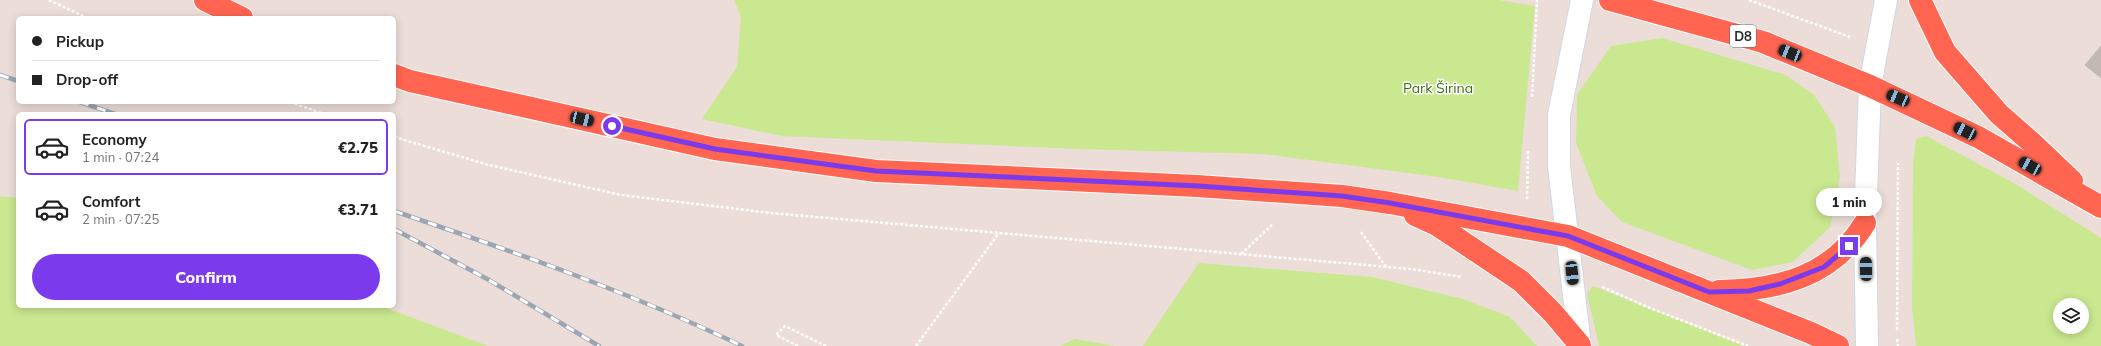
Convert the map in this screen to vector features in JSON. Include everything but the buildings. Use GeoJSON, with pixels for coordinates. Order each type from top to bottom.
{"type":"FeatureCollection","features":[{"type":"Feature","properties":{"kind":"highway"},"geometry":{"type":"LineString","coordinates":[[205,0],[238,16]]}},
{"type":"Feature","properties":{"kind":"highway","name":"D8"},"geometry":{"type":"LineString","coordinates":[[1610,0],[1763,42],[1870,86],[1978,137],[2098,205]]}},
{"type":"Feature","properties":{"kind":"highway"},"geometry":{"type":"LineString","coordinates":[[1920,0],[1945,52],[1998,114],[2031,142],[2098,205]]}},
{"type":"Feature","properties":{"kind":"highway"},"geometry":{"type":"LineString","coordinates":[[396,77],[410,82],[715,149],[876,171],[1198,186],[1342,196],[1390,203],[1568,236],[1811,333],[1838,346]]}},
{"type":"Feature","properties":{"kind":"highway"},"geometry":{"type":"LineString","coordinates":[[1390,203],[1437,226],[1521,281],[1553,312],[1580,346]]}},
{"type":"Feature","properties":{"kind":"highway"},"geometry":{"type":"LineString","coordinates":[[1709,292],[1749,291],[1780,284],[1824,267],[1844,252],[1855,240],[1865,223]]}},
{"type":"Feature","properties":{"kind":"main road"},"geometry":{"type":"LineString","coordinates":[[1580,346],[1559,166],[1559,115],[1582,0]]}},
{"type":"Feature","properties":{"kind":"main road"},"geometry":{"type":"LineString","coordinates":[[1867,346],[1865,223],[1870,86],[1886,0]]}},
{"type":"Feature","properties":{"kind":"path"},"geometry":{"type":"LineString","coordinates":[[49,0],[83,16]]}},
{"type":"Feature","properties":{"kind":"path"},"geometry":{"type":"LineString","coordinates":[[296,104],[318,112]]}},
{"type":"Feature","properties":{"kind":"path"},"geometry":{"type":"LineString","coordinates":[[396,138],[489,165],[621,195],[771,213],[1386,267],[1463,277]]}},
{"type":"Feature","properties":{"kind":"path"},"geometry":{"type":"LineString","coordinates":[[1241,254],[1272,225]]}},
{"type":"Feature","properties":{"kind":"path"},"geometry":{"type":"LineString","coordinates":[[1361,232],[1386,267]]}},
{"type":"Feature","properties":{"kind":"path"},"geometry":{"type":"LineString","coordinates":[[916,346],[999,233]]}},
{"type":"Feature","properties":{"kind":"path"},"geometry":{"type":"LineString","coordinates":[[1572,273],[1650,308],[1748,346]]}},
{"type":"Feature","properties":{"kind":"path"},"geometry":{"type":"LineString","coordinates":[[798,346],[776,335],[785,326],[826,346]]}},
{"type":"Feature","properties":{"kind":"green space","name":"Park Širina"},"geometry":{"type":"Polygon","coordinates":[[[734,0],[1498,0],[1535,6],[1518,191],[1438,177],[1264,154],[1078,149],[782,136],[702,119],[737,67],[741,17],[734,0]]]}},
{"type":"Feature","properties":{"kind":"green space"},"geometry":{"type":"Polygon","coordinates":[[[1662,38],[1786,75],[1814,95],[1835,127],[1840,176],[1830,227],[1793,262],[1752,270],[1622,222],[1597,196],[1576,143],[1577,95],[1611,46],[1662,38]]]}},
{"type":"Feature","properties":{"kind":"green space"},"geometry":{"type":"Polygon","coordinates":[[[1926,136],[2012,182],[2101,238],[2101,346],[1916,346],[1912,307],[1913,163],[1916,139],[1926,136]]]}},
{"type":"Feature","properties":{"kind":"green space"},"geometry":{"type":"Polygon","coordinates":[[[0,196],[16,198],[16,308],[386,308],[488,346],[0,346],[0,196]]]}},
{"type":"Feature","properties":{"kind":"green space"},"geometry":{"type":"Polygon","coordinates":[[[1199,263],[1372,277],[1463,299],[1510,317],[1537,346],[1143,346],[1199,263]]]}},
{"type":"Feature","properties":{"kind":"green space"},"geometry":{"type":"Polygon","coordinates":[[[1593,286],[1744,346],[1599,346],[1587,294],[1593,286]]]}},
{"type":"Feature","properties":{"kind":"green space"},"geometry":{"type":"Polygon","coordinates":[[[1075,339],[1115,346],[1060,346],[1075,339]]]}},
{"type":"Feature","properties":{"kind":"railway"},"geometry":{"type":"LineString","coordinates":[[0,75],[16,80]]}},
{"type":"Feature","properties":{"kind":"railway"},"geometry":{"type":"LineString","coordinates":[[86,104],[109,112]]}},
{"type":"Feature","properties":{"kind":"railway"},"geometry":{"type":"LineString","coordinates":[[396,212],[570,273],[657,308],[742,346]]}},
{"type":"Feature","properties":{"kind":"railway"},"geometry":{"type":"LineString","coordinates":[[396,230],[489,280],[599,346]]}},
{"type":"Feature","properties":{"kind":"route"},"geometry":{"type":"LineString","coordinates":[[612,126],[715,149],[876,171],[1198,186],[1342,196],[1390,203],[1568,236],[1709,292],[1749,291],[1780,284],[1824,267],[1844,252],[1849,246]]}}]}
